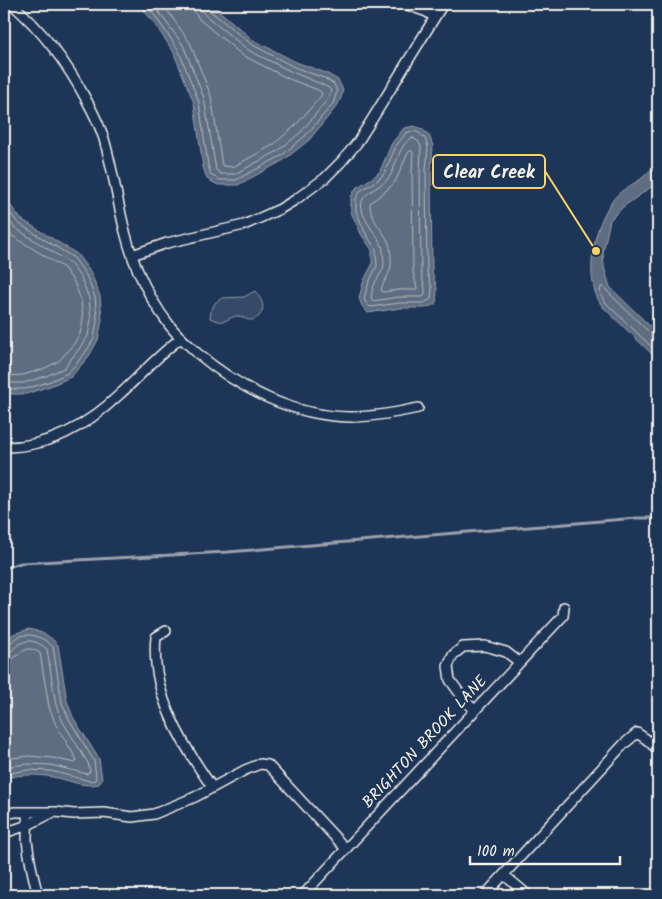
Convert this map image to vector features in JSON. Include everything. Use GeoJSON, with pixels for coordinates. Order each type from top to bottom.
{"type":"FeatureCollection","features":[{"type":"Feature","properties":{"kind":"street"},"geometry":{"type":"LineString","coordinates":[[12,4],[39,30],[59,55],[79,86],[98,123],[109,158],[125,234],[132,255],[144,285],[170,326],[180,338],[207,361],[238,383],[289,406],[349,417],[370,417],[418,408]]}},
{"type":"Feature","properties":{"kind":"street"},"geometry":{"type":"LineString","coordinates":[[404,4],[427,12],[434,17]]}},
{"type":"Feature","properties":{"kind":"street"},"geometry":{"type":"LineString","coordinates":[[132,255],[160,245],[244,225],[280,209],[325,178],[362,136],[443,4]]}},
{"type":"Feature","properties":{"kind":"street"},"geometry":{"type":"LineString","coordinates":[[4,447],[28,446],[50,440],[74,430],[118,396],[180,338]]}},
{"type":"Feature","properties":{"kind":"street","name":"BRIGHTON BROOK LANE"},"geometry":{"type":"LineString","coordinates":[[302,895],[563,616],[564,607]]}},
{"type":"Feature","properties":{"kind":"street"},"geometry":{"type":"LineString","coordinates":[[166,631],[156,637],[154,650],[156,668],[162,690],[185,745],[212,787]]}},
{"type":"Feature","properties":{"kind":"street"},"geometry":{"type":"LineString","coordinates":[[475,710],[466,702],[450,680],[448,666],[454,655],[463,647],[485,646],[506,652],[519,662]]}},
{"type":"Feature","properties":{"kind":"street"},"geometry":{"type":"LineString","coordinates":[[485,895],[624,744],[637,733],[658,750]]}},
{"type":"Feature","properties":{"kind":"street"},"geometry":{"type":"LineString","coordinates":[[4,814],[15,812],[104,813],[132,817],[154,814],[195,798],[212,787],[260,764],[268,765],[346,849]]}},
{"type":"Feature","properties":{"kind":"street"},"geometry":{"type":"LineString","coordinates":[[27,812],[27,838],[38,895]]}},
{"type":"Feature","properties":{"kind":"street"},"geometry":{"type":"LineString","coordinates":[[4,833],[28,825],[55,812]]}},
{"type":"Feature","properties":{"kind":"street"},"geometry":{"type":"LineString","coordinates":[[504,875],[528,895]]}},
{"type":"Feature","properties":{"kind":"shaded area"},"geometry":{"type":"Polygon","coordinates":[[[255,291],[263,306],[261,313],[256,318],[250,320],[236,316],[217,321],[210,318],[215,303],[222,298],[244,297],[255,291]]]}},
{"type":"Feature","properties":{"kind":"water"},"geometry":{"type":"Polygon","coordinates":[[[138,4],[211,4],[253,40],[296,62],[326,73],[338,80],[343,90],[341,98],[337,106],[309,140],[284,160],[238,185],[218,185],[207,179],[203,167],[194,103],[173,51],[138,4]]]}},
{"type":"Feature","properties":{"kind":"water"},"geometry":{"type":"Polygon","coordinates":[[[414,126],[422,129],[429,135],[433,146],[431,170],[432,272],[437,288],[436,304],[425,308],[400,308],[368,313],[362,306],[359,298],[364,280],[372,265],[372,250],[361,234],[351,212],[351,197],[356,188],[380,171],[392,143],[404,128],[414,126]]]}},
{"type":"Feature","properties":{"kind":"water"},"geometry":{"type":"Polygon","coordinates":[[[658,163],[658,182],[623,207],[610,220],[603,252],[604,267],[610,287],[658,334],[658,360],[602,306],[596,295],[592,269],[595,240],[599,226],[611,203],[621,192],[641,179],[658,163]]]}},
{"type":"Feature","properties":{"kind":"water"},"geometry":{"type":"Polygon","coordinates":[[[4,197],[21,219],[77,254],[91,273],[100,296],[102,320],[98,340],[89,356],[71,377],[26,394],[4,394],[4,197]]]}},
{"type":"Feature","properties":{"kind":"water"},"geometry":{"type":"Polygon","coordinates":[[[29,629],[45,634],[58,645],[67,701],[73,717],[99,759],[102,779],[99,784],[87,785],[58,778],[34,775],[21,775],[4,779],[4,645],[13,634],[29,629]]]}},
{"type":"Feature","properties":{"kind":"waterway"},"geometry":{"type":"LineString","coordinates":[[4,568],[21,563],[228,552],[637,518],[658,518]]}},
{"type":"Feature","properties":{"kind":"place","name":"Clear Creek"},"geometry":{"type":"Point","coordinates":[596,251]}}]}
